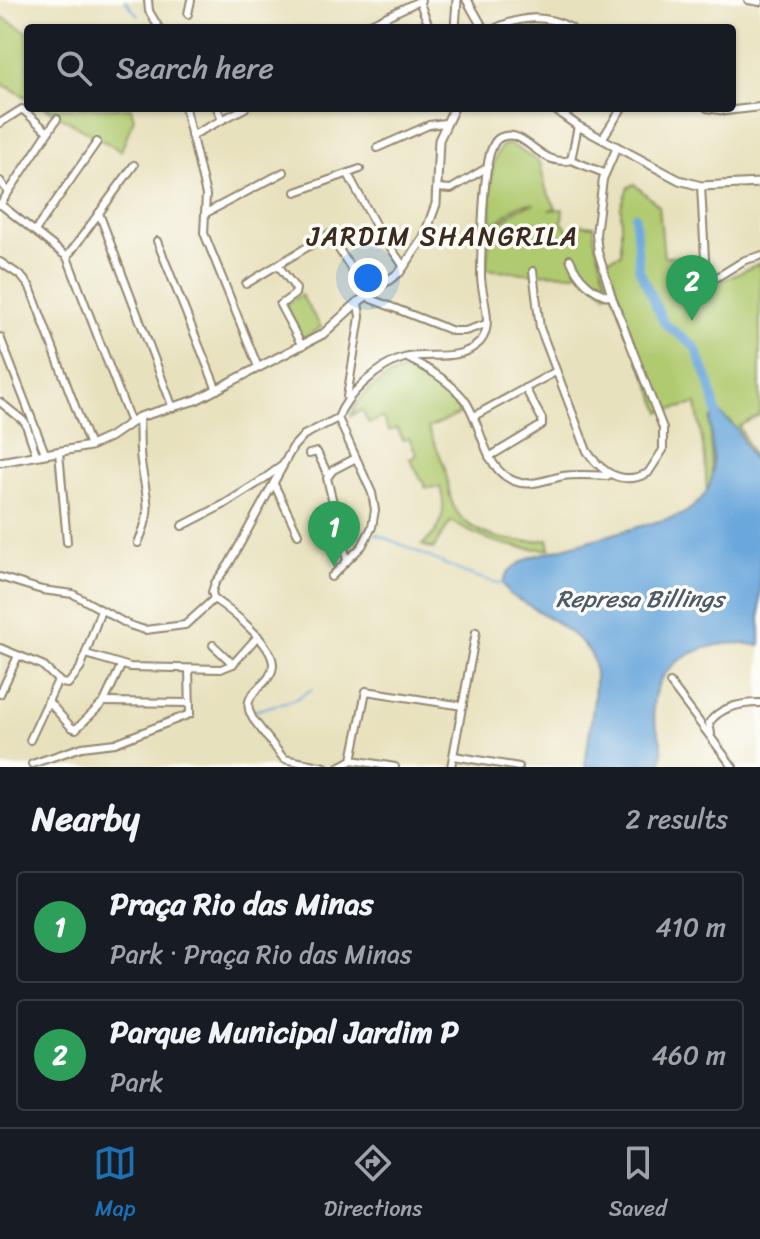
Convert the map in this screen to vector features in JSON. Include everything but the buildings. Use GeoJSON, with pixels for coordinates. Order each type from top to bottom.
{"type":"FeatureCollection","features":[{"type":"Feature","properties":{"kind":"main road"},"geometry":{"type":"LineString","coordinates":[[455,24],[457,0]]}},
{"type":"Feature","properties":{"kind":"main road"},"geometry":{"type":"LineString","coordinates":[[467,0],[481,24]]}},
{"type":"Feature","properties":{"kind":"main road"},"geometry":{"type":"LineString","coordinates":[[457,10],[465,6],[472,9]]}},
{"type":"Feature","properties":{"kind":"main road"},"geometry":{"type":"LineString","coordinates":[[0,462],[90,446],[139,417],[173,408],[217,390],[323,334],[404,267],[430,227],[436,204],[437,154],[445,123],[452,112]]}},
{"type":"Feature","properties":{"kind":"main road"},"geometry":{"type":"LineString","coordinates":[[559,112],[664,173],[701,186],[760,183]]}},
{"type":"Feature","properties":{"kind":"street"},"geometry":{"type":"LineString","coordinates":[[148,0],[149,11],[157,24]]}},
{"type":"Feature","properties":{"kind":"street"},"geometry":{"type":"LineString","coordinates":[[188,14],[191,0]]}},
{"type":"Feature","properties":{"kind":"street"},"geometry":{"type":"LineString","coordinates":[[748,0],[760,2]]}},
{"type":"Feature","properties":{"kind":"street"},"geometry":{"type":"LineString","coordinates":[[371,24],[420,1],[428,24]]}},
{"type":"Feature","properties":{"kind":"street"},"geometry":{"type":"LineString","coordinates":[[506,24],[531,17],[560,24]]}},
{"type":"Feature","properties":{"kind":"street"},"geometry":{"type":"LineString","coordinates":[[382,19],[384,24]]}},
{"type":"Feature","properties":{"kind":"street"},"geometry":{"type":"LineString","coordinates":[[736,108],[760,107]]}},
{"type":"Feature","properties":{"kind":"street"},"geometry":{"type":"LineString","coordinates":[[0,123],[22,109],[24,111]]}},
{"type":"Feature","properties":{"kind":"street"},"geometry":{"type":"LineString","coordinates":[[25,112],[48,132]]}},
{"type":"Feature","properties":{"kind":"street"},"geometry":{"type":"LineString","coordinates":[[186,112],[205,188],[206,240],[258,367]]}},
{"type":"Feature","properties":{"kind":"street"},"geometry":{"type":"LineString","coordinates":[[219,112],[222,120]]}},
{"type":"Feature","properties":{"kind":"street"},"geometry":{"type":"LineString","coordinates":[[191,136],[237,112]]}},
{"type":"Feature","properties":{"kind":"street"},"geometry":{"type":"LineString","coordinates":[[602,139],[619,112]]}},
{"type":"Feature","properties":{"kind":"street"},"geometry":{"type":"LineString","coordinates":[[57,119],[0,205],[67,257],[131,423]]}},
{"type":"Feature","properties":{"kind":"street"},"geometry":{"type":"LineString","coordinates":[[377,148],[429,125],[445,123]]}},
{"type":"Feature","properties":{"kind":"street"},"geometry":{"type":"LineString","coordinates":[[571,160],[578,126]]}},
{"type":"Feature","properties":{"kind":"street"},"geometry":{"type":"LineString","coordinates":[[347,398],[361,384],[395,362],[462,352],[482,338],[486,324],[481,274],[488,167],[492,146],[501,137],[517,138],[553,160],[571,160],[604,173]]}},
{"type":"Feature","properties":{"kind":"street"},"geometry":{"type":"LineString","coordinates":[[35,231],[97,142]]}},
{"type":"Feature","properties":{"kind":"street"},"geometry":{"type":"LineString","coordinates":[[406,358],[434,372],[454,388],[474,416],[489,457],[506,476],[523,483],[567,475],[628,478],[648,473],[660,457],[664,443],[663,428],[612,297],[596,238],[604,173],[617,147]]}},
{"type":"Feature","properties":{"kind":"street"},"geometry":{"type":"LineString","coordinates":[[67,257],[134,165]]}},
{"type":"Feature","properties":{"kind":"street"},"geometry":{"type":"LineString","coordinates":[[437,188],[451,189],[488,167]]}},
{"type":"Feature","properties":{"kind":"street"},"geometry":{"type":"LineString","coordinates":[[296,192],[360,169]]}},
{"type":"Feature","properties":{"kind":"street"},"geometry":{"type":"LineString","coordinates":[[206,213],[284,172]]}},
{"type":"Feature","properties":{"kind":"street"},"geometry":{"type":"LineString","coordinates":[[348,174],[376,226],[404,267]]}},
{"type":"Feature","properties":{"kind":"street"},"geometry":{"type":"LineString","coordinates":[[0,181],[8,192]]}},
{"type":"Feature","properties":{"kind":"street"},"geometry":{"type":"LineString","coordinates":[[701,186],[706,277],[714,279],[745,260],[760,256]]}},
{"type":"Feature","properties":{"kind":"street"},"geometry":{"type":"LineString","coordinates":[[99,213],[173,408]]}},
{"type":"Feature","properties":{"kind":"street"},"geometry":{"type":"LineString","coordinates":[[246,284],[329,234],[368,295],[381,305],[453,331],[465,331],[486,324]]}},
{"type":"Feature","properties":{"kind":"street"},"geometry":{"type":"LineString","coordinates":[[157,241],[217,390]]}},
{"type":"Feature","properties":{"kind":"street"},"geometry":{"type":"LineString","coordinates":[[570,259],[587,284],[598,293],[612,297]]}},
{"type":"Feature","properties":{"kind":"street"},"geometry":{"type":"LineString","coordinates":[[0,262],[21,276],[30,287],[90,446]]}},
{"type":"Feature","properties":{"kind":"street"},"geometry":{"type":"LineString","coordinates":[[278,265],[296,288],[296,294],[280,305],[302,346]]}},
{"type":"Feature","properties":{"kind":"street"},"geometry":{"type":"LineString","coordinates":[[533,271],[537,316],[555,372],[587,451],[610,476]]}},
{"type":"Feature","properties":{"kind":"street"},"geometry":{"type":"LineString","coordinates":[[325,767],[284,759],[272,748],[248,712],[250,698],[273,668],[272,656],[258,636],[214,599],[212,592],[298,440],[338,418],[347,398],[360,317],[358,302]]}},
{"type":"Feature","properties":{"kind":"street"},"geometry":{"type":"LineString","coordinates":[[0,337],[40,453]]}},
{"type":"Feature","properties":{"kind":"street"},"geometry":{"type":"LineString","coordinates":[[474,416],[555,372]]}},
{"type":"Feature","properties":{"kind":"street"},"geometry":{"type":"LineString","coordinates":[[489,457],[542,425],[542,419],[525,388]]}},
{"type":"Feature","properties":{"kind":"street"},"geometry":{"type":"LineString","coordinates":[[0,402],[27,419]]}},
{"type":"Feature","properties":{"kind":"street"},"geometry":{"type":"LineString","coordinates":[[138,543],[149,506],[140,458],[139,417]]}},
{"type":"Feature","properties":{"kind":"street"},"geometry":{"type":"LineString","coordinates":[[331,577],[362,546],[375,516],[372,493],[338,418]]}},
{"type":"Feature","properties":{"kind":"street"},"geometry":{"type":"LineString","coordinates":[[59,452],[67,542]]}},
{"type":"Feature","properties":{"kind":"street"},"geometry":{"type":"LineString","coordinates":[[309,454],[317,452],[328,475],[345,562]]}},
{"type":"Feature","properties":{"kind":"street"},"geometry":{"type":"LineString","coordinates":[[328,475],[356,458]]}},
{"type":"Feature","properties":{"kind":"street"},"geometry":{"type":"LineString","coordinates":[[182,526],[223,505],[283,465]]}},
{"type":"Feature","properties":{"kind":"street"},"geometry":{"type":"LineString","coordinates":[[274,484],[298,534]]}},
{"type":"Feature","properties":{"kind":"street"},"geometry":{"type":"LineString","coordinates":[[0,577],[42,590],[73,594],[129,625],[152,629],[185,625],[214,599]]}},
{"type":"Feature","properties":{"kind":"street"},"geometry":{"type":"LineString","coordinates":[[0,648],[42,665],[64,684],[72,681],[86,654],[101,610]]}},
{"type":"Feature","properties":{"kind":"street"},"geometry":{"type":"LineString","coordinates":[[451,767],[476,632]]}},
{"type":"Feature","properties":{"kind":"street"},"geometry":{"type":"LineString","coordinates":[[86,654],[121,666],[221,669],[233,664],[258,636]]}},
{"type":"Feature","properties":{"kind":"street"},"geometry":{"type":"LineString","coordinates":[[213,645],[233,664]]}},
{"type":"Feature","properties":{"kind":"street"},"geometry":{"type":"LineString","coordinates":[[0,694],[18,656]]}},
{"type":"Feature","properties":{"kind":"street"},"geometry":{"type":"LineString","coordinates":[[48,701],[74,730],[104,702],[121,666]]}},
{"type":"Feature","properties":{"kind":"street"},"geometry":{"type":"LineString","coordinates":[[32,764],[87,746],[123,740],[190,714],[189,669]]}},
{"type":"Feature","properties":{"kind":"street"},"geometry":{"type":"LineString","coordinates":[[30,740],[58,680]]}},
{"type":"Feature","properties":{"kind":"street"},"geometry":{"type":"LineString","coordinates":[[670,683],[733,767]]}},
{"type":"Feature","properties":{"kind":"street"},"geometry":{"type":"LineString","coordinates":[[352,760],[366,691],[463,706]]}},
{"type":"Feature","properties":{"kind":"street"},"geometry":{"type":"LineString","coordinates":[[104,702],[190,703]]}},
{"type":"Feature","properties":{"kind":"street"},"geometry":{"type":"LineString","coordinates":[[711,735],[709,723],[713,717],[737,705],[760,703]]}},
{"type":"Feature","properties":{"kind":"street"},"geometry":{"type":"LineString","coordinates":[[454,756],[519,767]]}},
{"type":"Feature","properties":{"kind":"street"},"geometry":{"type":"LineString","coordinates":[[339,767],[352,760],[395,767]]}},
{"type":"Feature","properties":{"kind":"green space"},"geometry":{"type":"Polygon","coordinates":[[[0,16],[24,30],[24,96],[0,83],[0,16]]]}},
{"type":"Feature","properties":{"kind":"green space"},"geometry":{"type":"Polygon","coordinates":[[[52,112],[132,112],[134,118],[121,151],[52,112]]]}},
{"type":"Feature","properties":{"kind":"green space"},"geometry":{"type":"Polygon","coordinates":[[[510,144],[540,163],[546,189],[556,208],[549,210],[563,209],[562,222],[569,231],[578,232],[575,224],[594,226],[594,237],[609,291],[606,294],[580,269],[575,274],[486,269],[491,225],[501,222],[520,208],[535,204],[516,207],[491,224],[494,163],[502,146],[510,144]]]}},
{"type":"Feature","properties":{"kind":"green space"},"geometry":{"type":"Polygon","coordinates":[[[634,184],[659,206],[664,257],[694,256],[695,281],[710,293],[722,281],[760,263],[760,415],[739,426],[760,471],[730,420],[710,423],[712,482],[707,494],[696,404],[661,412],[612,289],[604,260],[621,254],[621,206],[628,187],[634,184]]]}},
{"type":"Feature","properties":{"kind":"green space"},"geometry":{"type":"Polygon","coordinates":[[[301,295],[321,327],[303,340],[285,304],[301,295]]]}},
{"type":"Feature","properties":{"kind":"green space"},"geometry":{"type":"Polygon","coordinates":[[[408,369],[438,388],[462,413],[428,428],[443,464],[453,505],[460,516],[489,535],[525,541],[548,539],[550,549],[498,543],[451,521],[433,549],[422,545],[435,533],[442,519],[440,487],[426,488],[410,459],[417,455],[409,438],[403,440],[397,428],[389,431],[382,417],[369,424],[362,410],[351,416],[359,400],[374,386],[408,369]]]}},
{"type":"Feature","properties":{"kind":"water","name":"Represa Billings"},"geometry":{"type":"Polygon","coordinates":[[[721,414],[737,429],[760,476],[760,646],[743,643],[707,647],[690,654],[663,676],[653,710],[662,744],[660,765],[585,767],[595,670],[589,651],[569,632],[509,594],[503,584],[513,568],[531,557],[681,515],[694,506],[709,486],[712,476],[710,423],[712,417],[721,414]]]}},
{"type":"Feature","properties":{"kind":"waterway"},"geometry":{"type":"LineString","coordinates":[[125,0],[138,16]]}},
{"type":"Feature","properties":{"kind":"waterway"},"geometry":{"type":"LineString","coordinates":[[635,216],[639,266]]}},
{"type":"Feature","properties":{"kind":"waterway"},"geometry":{"type":"LineString","coordinates":[[639,269],[664,323],[695,347],[709,382],[717,415]]}},
{"type":"Feature","properties":{"kind":"waterway"},"geometry":{"type":"LineString","coordinates":[[375,534],[470,574],[503,584]]}},
{"type":"Feature","properties":{"kind":"waterway"},"geometry":{"type":"LineString","coordinates":[[254,711],[296,699],[312,689]]}},
{"type":"Feature","properties":{"kind":"place","name":"Parque Municipal Jardim P"},"geometry":{"type":"Point","coordinates":[692,321]}},
{"type":"Feature","properties":{"kind":"place","name":"Praça Rio das Minas"},"geometry":{"type":"Point","coordinates":[334,567]}},
{"type":"Feature","properties":{"kind":"district","name":"JARDIM SHANGRILA"},"geometry":{"type":"Point","coordinates":[443,236]}}]}
